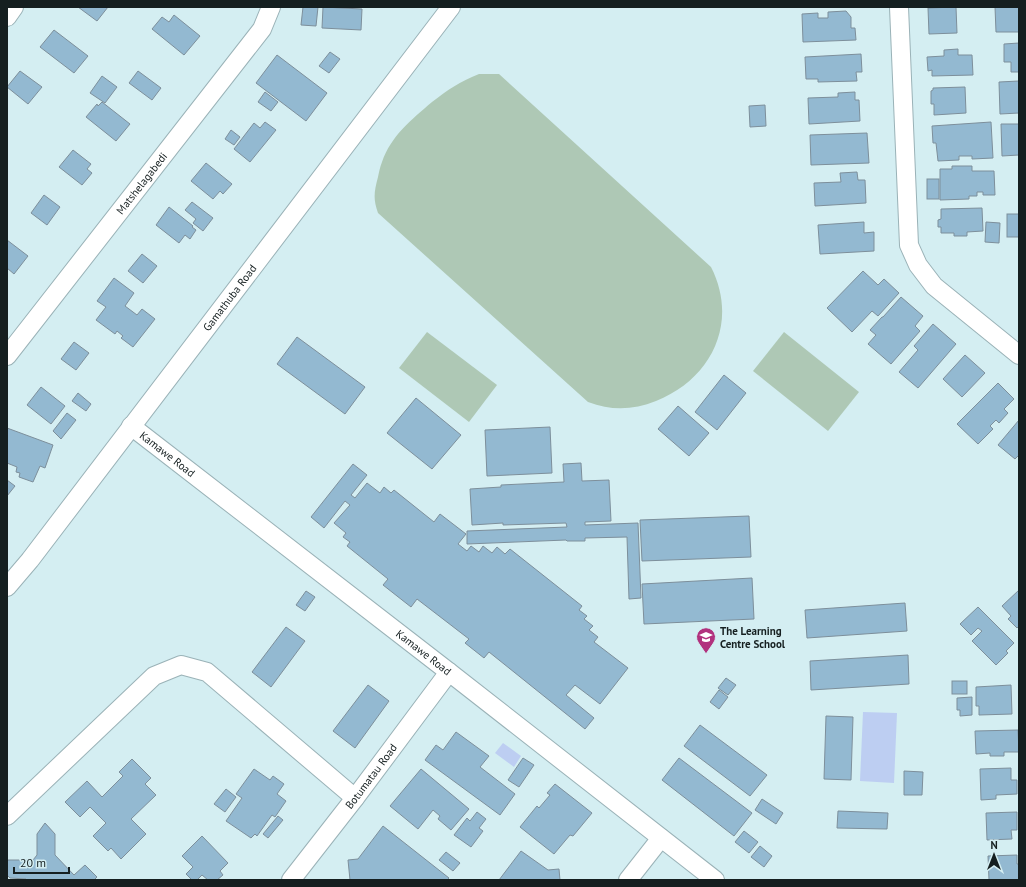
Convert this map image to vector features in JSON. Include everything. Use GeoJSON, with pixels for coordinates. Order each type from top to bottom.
{"type":"FeatureCollection","features":[{"type":"Feature","properties":{"kind":"street"},"geometry":{"type":"LineString","coordinates":[[7,17],[14,7]]}},
{"type":"Feature","properties":{"kind":"street","name":"Matshelagabedi"},"geometry":{"type":"LineString","coordinates":[[7,356],[262,29],[271,7]]}},
{"type":"Feature","properties":{"kind":"street","name":"Gamathuba Road"},"geometry":{"type":"LineString","coordinates":[[7,586],[30,560],[451,7]]}},
{"type":"Feature","properties":{"kind":"street"},"geometry":{"type":"LineString","coordinates":[[899,7],[909,245],[918,265],[934,286],[1019,355]]}},
{"type":"Feature","properties":{"kind":"street","name":"Kamawe Road"},"geometry":{"type":"LineString","coordinates":[[131,426],[715,880]]}},
{"type":"Feature","properties":{"kind":"street"},"geometry":{"type":"LineString","coordinates":[[7,816],[154,676],[181,665],[208,672],[355,798]]}},
{"type":"Feature","properties":{"kind":"street","name":"Botumatau Road"},"geometry":{"type":"LineString","coordinates":[[291,880],[355,798],[449,672]]}},
{"type":"Feature","properties":{"kind":"street"},"geometry":{"type":"LineString","coordinates":[[628,880],[661,838]]}},
{"type":"Feature","properties":{"kind":"green space"},"geometry":{"type":"Polygon","coordinates":[[[479,74],[499,74],[711,267],[719,288],[722,308],[721,328],[715,346],[705,363],[692,379],[676,391],[656,401],[631,408],[606,407],[588,402],[378,213],[375,204],[375,195],[379,171],[386,153],[396,136],[409,122],[438,97],[460,83],[479,74]]]}},
{"type":"Feature","properties":{"kind":"green space"},"geometry":{"type":"Polygon","coordinates":[[[427,332],[497,385],[469,422],[399,368],[427,332]]]}},
{"type":"Feature","properties":{"kind":"green space"},"geometry":{"type":"Polygon","coordinates":[[[784,332],[859,392],[828,431],[753,371],[784,332]]]}},
{"type":"Feature","properties":{"kind":"water"},"geometry":{"type":"Polygon","coordinates":[[[863,712],[897,713],[894,783],[860,781],[863,712]]]}},
{"type":"Feature","properties":{"kind":"water"},"geometry":{"type":"Polygon","coordinates":[[[503,743],[521,756],[514,767],[495,753],[503,743]]]}},
{"type":"Feature","properties":{"kind":"building"},"geometry":{"type":"Polygon","coordinates":[[[78,7],[108,7],[97,21],[78,7]]]}},
{"type":"Feature","properties":{"kind":"building"},"geometry":{"type":"Polygon","coordinates":[[[303,7],[318,7],[316,26],[301,25],[303,7]]]}},
{"type":"Feature","properties":{"kind":"building"},"geometry":{"type":"Polygon","coordinates":[[[323,7],[362,9],[361,30],[322,28],[323,7]]]}},
{"type":"Feature","properties":{"kind":"building"},"geometry":{"type":"Polygon","coordinates":[[[956,7],[957,33],[929,34],[928,8],[956,7]]]}},
{"type":"Feature","properties":{"kind":"building"},"geometry":{"type":"Polygon","coordinates":[[[995,7],[1019,7],[1019,32],[996,32],[995,7]]]}},
{"type":"Feature","properties":{"kind":"building"},"geometry":{"type":"Polygon","coordinates":[[[846,11],[851,17],[851,28],[855,28],[856,40],[803,42],[802,14],[818,13],[818,18],[828,18],[828,12],[846,11]]]}},
{"type":"Feature","properties":{"kind":"building"},"geometry":{"type":"Polygon","coordinates":[[[174,15],[200,36],[184,55],[152,29],[162,17],[169,22],[174,15]]]}},
{"type":"Feature","properties":{"kind":"building"},"geometry":{"type":"Polygon","coordinates":[[[54,30],[88,56],[74,73],[40,47],[54,30]]]}},
{"type":"Feature","properties":{"kind":"building"},"geometry":{"type":"Polygon","coordinates":[[[1019,43],[1019,72],[1011,72],[1011,62],[1004,62],[1004,44],[1019,43]]]}},
{"type":"Feature","properties":{"kind":"building"},"geometry":{"type":"Polygon","coordinates":[[[958,49],[958,55],[972,55],[973,75],[932,76],[932,70],[928,71],[927,57],[944,56],[944,50],[958,49]]]}},
{"type":"Feature","properties":{"kind":"building"},"geometry":{"type":"Polygon","coordinates":[[[330,52],[340,59],[329,73],[319,66],[330,52]]]}},
{"type":"Feature","properties":{"kind":"building"},"geometry":{"type":"Polygon","coordinates":[[[861,54],[862,72],[856,72],[857,81],[818,82],[818,79],[806,79],[805,57],[861,54]]]}},
{"type":"Feature","properties":{"kind":"building"},"geometry":{"type":"Polygon","coordinates":[[[277,55],[327,93],[306,121],[256,83],[277,55]]]}},
{"type":"Feature","properties":{"kind":"building"},"geometry":{"type":"Polygon","coordinates":[[[20,71],[42,87],[28,104],[7,87],[20,71]]]}},
{"type":"Feature","properties":{"kind":"building"},"geometry":{"type":"Polygon","coordinates":[[[138,71],[161,88],[152,100],[129,83],[138,71]]]}},
{"type":"Feature","properties":{"kind":"building"},"geometry":{"type":"Polygon","coordinates":[[[102,76],[117,87],[105,103],[90,93],[102,76]]]}},
{"type":"Feature","properties":{"kind":"building"},"geometry":{"type":"Polygon","coordinates":[[[1019,81],[1019,113],[1000,114],[999,82],[1019,81]]]}},
{"type":"Feature","properties":{"kind":"building"},"geometry":{"type":"Polygon","coordinates":[[[965,87],[966,113],[934,115],[934,104],[931,104],[931,91],[933,88],[965,87]]]}},
{"type":"Feature","properties":{"kind":"building"},"geometry":{"type":"Polygon","coordinates":[[[265,92],[278,102],[271,111],[258,102],[265,92]]]}},
{"type":"Feature","properties":{"kind":"building"},"geometry":{"type":"Polygon","coordinates":[[[855,92],[855,100],[859,100],[860,121],[809,124],[808,98],[838,97],[838,93],[855,92]]]}},
{"type":"Feature","properties":{"kind":"building"},"geometry":{"type":"Polygon","coordinates":[[[102,102],[130,124],[116,141],[86,117],[97,104],[98,106],[102,102]]]}},
{"type":"Feature","properties":{"kind":"building"},"geometry":{"type":"Polygon","coordinates":[[[765,105],[766,126],[750,127],[749,106],[765,105]]]}},
{"type":"Feature","properties":{"kind":"building"},"geometry":{"type":"Polygon","coordinates":[[[265,122],[276,130],[250,162],[234,149],[254,123],[260,128],[265,122]]]}},
{"type":"Feature","properties":{"kind":"building"},"geometry":{"type":"Polygon","coordinates":[[[991,122],[993,158],[972,159],[972,156],[959,156],[959,160],[938,161],[936,143],[933,143],[932,126],[991,122]]]}},
{"type":"Feature","properties":{"kind":"building"},"geometry":{"type":"Polygon","coordinates":[[[1001,124],[1019,124],[1019,155],[1002,156],[1001,124]]]}},
{"type":"Feature","properties":{"kind":"building"},"geometry":{"type":"Polygon","coordinates":[[[231,130],[240,137],[234,145],[225,139],[231,130]]]}},
{"type":"Feature","properties":{"kind":"building"},"geometry":{"type":"Polygon","coordinates":[[[867,133],[869,163],[811,165],[810,135],[867,133]]]}},
{"type":"Feature","properties":{"kind":"building"},"geometry":{"type":"Polygon","coordinates":[[[73,150],[91,164],[87,169],[92,173],[82,185],[59,167],[73,150]]]}},
{"type":"Feature","properties":{"kind":"building"},"geometry":{"type":"Polygon","coordinates":[[[206,163],[232,184],[223,194],[220,191],[213,199],[191,181],[206,163]]]}},
{"type":"Feature","properties":{"kind":"building"},"geometry":{"type":"Polygon","coordinates":[[[952,166],[972,166],[972,171],[994,171],[995,195],[983,195],[983,192],[977,192],[977,196],[969,196],[969,199],[940,200],[940,169],[952,169],[952,166]]]}},
{"type":"Feature","properties":{"kind":"building"},"geometry":{"type":"Polygon","coordinates":[[[857,172],[858,180],[865,180],[866,203],[815,206],[814,183],[841,182],[840,173],[857,172]]]}},
{"type":"Feature","properties":{"kind":"building"},"geometry":{"type":"Polygon","coordinates":[[[927,179],[939,179],[939,199],[927,199],[927,179]]]}},
{"type":"Feature","properties":{"kind":"building"},"geometry":{"type":"Polygon","coordinates":[[[44,195],[60,207],[47,225],[31,213],[44,195]]]}},
{"type":"Feature","properties":{"kind":"building"},"geometry":{"type":"Polygon","coordinates":[[[192,202],[213,218],[203,231],[193,223],[196,219],[185,210],[192,202]]]}},
{"type":"Feature","properties":{"kind":"building"},"geometry":{"type":"Polygon","coordinates":[[[169,207],[196,230],[190,239],[185,235],[179,243],[156,225],[169,207]]]}},
{"type":"Feature","properties":{"kind":"building"},"geometry":{"type":"Polygon","coordinates":[[[982,208],[983,231],[967,232],[967,236],[954,236],[954,233],[941,233],[941,227],[938,227],[938,220],[941,219],[941,209],[982,208]]]}},
{"type":"Feature","properties":{"kind":"building"},"geometry":{"type":"Polygon","coordinates":[[[1007,214],[1019,214],[1019,237],[1007,237],[1007,214]]]}},
{"type":"Feature","properties":{"kind":"building"},"geometry":{"type":"Polygon","coordinates":[[[864,222],[864,233],[874,232],[874,251],[820,254],[818,225],[864,222]]]}},
{"type":"Feature","properties":{"kind":"building"},"geometry":{"type":"Polygon","coordinates":[[[986,222],[1000,223],[999,243],[985,242],[986,222]]]}},
{"type":"Feature","properties":{"kind":"building"},"geometry":{"type":"Polygon","coordinates":[[[7,240],[28,256],[14,274],[7,268],[7,240]]]}},
{"type":"Feature","properties":{"kind":"building"},"geometry":{"type":"Polygon","coordinates":[[[142,254],[157,266],[143,283],[128,271],[142,254]]]}},
{"type":"Feature","properties":{"kind":"building"},"geometry":{"type":"Polygon","coordinates":[[[863,271],[878,285],[884,279],[899,293],[878,316],[872,311],[852,332],[827,308],[863,271]]]}},
{"type":"Feature","properties":{"kind":"building"},"geometry":{"type":"Polygon","coordinates":[[[114,278],[134,293],[125,306],[137,315],[142,309],[155,319],[133,347],[121,338],[123,336],[117,331],[115,334],[96,320],[106,307],[97,301],[114,278]]]}},
{"type":"Feature","properties":{"kind":"building"},"geometry":{"type":"Polygon","coordinates":[[[901,297],[923,316],[915,326],[920,331],[891,364],[868,344],[876,335],[870,330],[901,297]]]}},
{"type":"Feature","properties":{"kind":"building"},"geometry":{"type":"Polygon","coordinates":[[[933,324],[956,344],[918,388],[899,372],[918,350],[914,346],[933,324]]]}},
{"type":"Feature","properties":{"kind":"building"},"geometry":{"type":"Polygon","coordinates":[[[297,337],[365,387],[345,414],[277,364],[297,337]]]}},
{"type":"Feature","properties":{"kind":"building"},"geometry":{"type":"Polygon","coordinates":[[[74,342],[89,353],[76,370],[61,359],[74,342]]]}},
{"type":"Feature","properties":{"kind":"building"},"geometry":{"type":"Polygon","coordinates":[[[965,355],[985,373],[962,397],[943,379],[965,355]]]}},
{"type":"Feature","properties":{"kind":"building"},"geometry":{"type":"Polygon","coordinates":[[[724,375],[746,393],[717,430],[695,412],[724,375]]]}},
{"type":"Feature","properties":{"kind":"building"},"geometry":{"type":"Polygon","coordinates":[[[998,383],[1014,399],[1004,409],[1008,413],[999,423],[996,420],[990,426],[993,429],[978,444],[957,424],[998,383]]]}},
{"type":"Feature","properties":{"kind":"building"},"geometry":{"type":"Polygon","coordinates":[[[41,387],[65,406],[51,424],[27,405],[41,387]]]}},
{"type":"Feature","properties":{"kind":"building"},"geometry":{"type":"Polygon","coordinates":[[[78,393],[91,404],[86,411],[72,401],[78,393]]]}},
{"type":"Feature","properties":{"kind":"building"},"geometry":{"type":"Polygon","coordinates":[[[416,398],[461,435],[432,469],[387,433],[416,398]]]}},
{"type":"Feature","properties":{"kind":"building"},"geometry":{"type":"Polygon","coordinates":[[[678,406],[709,433],[689,456],[658,429],[678,406]]]}},
{"type":"Feature","properties":{"kind":"building"},"geometry":{"type":"Polygon","coordinates":[[[67,413],[76,420],[61,439],[53,431],[67,413]]]}},
{"type":"Feature","properties":{"kind":"building"},"geometry":{"type":"Polygon","coordinates":[[[1019,420],[1019,455],[1015,459],[998,445],[1019,420]]]}},
{"type":"Feature","properties":{"kind":"building"},"geometry":{"type":"Polygon","coordinates":[[[550,427],[552,473],[487,476],[485,430],[550,427]]]}},
{"type":"Feature","properties":{"kind":"building"},"geometry":{"type":"Polygon","coordinates":[[[7,428],[53,445],[45,468],[40,466],[33,482],[19,477],[20,473],[16,472],[17,467],[7,463],[7,428]]]}},
{"type":"Feature","properties":{"kind":"building"},"geometry":{"type":"Polygon","coordinates":[[[581,463],[582,481],[609,480],[611,521],[585,522],[585,525],[638,523],[641,598],[629,599],[627,537],[585,538],[585,541],[566,540],[467,544],[467,531],[567,527],[566,523],[503,525],[503,523],[472,525],[470,489],[501,487],[501,485],[564,482],[563,464],[581,463]]]}},
{"type":"Feature","properties":{"kind":"building"},"geometry":{"type":"Polygon","coordinates":[[[353,464],[367,475],[351,495],[355,498],[367,483],[380,493],[384,487],[391,493],[394,490],[434,522],[440,514],[466,534],[458,544],[467,551],[471,546],[479,552],[483,546],[492,553],[497,547],[505,554],[510,549],[582,606],[579,610],[587,616],[584,619],[593,626],[589,630],[598,637],[594,642],[628,668],[600,704],[575,685],[566,695],[594,718],[585,729],[489,652],[484,658],[465,643],[469,639],[417,599],[411,607],[383,585],[388,579],[347,546],[350,542],[343,537],[346,533],[334,523],[350,505],[345,501],[324,528],[311,517],[353,464]]]}},
{"type":"Feature","properties":{"kind":"building"},"geometry":{"type":"Polygon","coordinates":[[[7,480],[15,486],[7,496],[7,480]]]}},
{"type":"Feature","properties":{"kind":"building"},"geometry":{"type":"Polygon","coordinates":[[[749,516],[751,557],[642,561],[640,520],[749,516]]]}},
{"type":"Feature","properties":{"kind":"building"},"geometry":{"type":"Polygon","coordinates":[[[752,578],[754,619],[644,624],[642,584],[752,578]]]}},
{"type":"Feature","properties":{"kind":"building"},"geometry":{"type":"Polygon","coordinates":[[[1019,590],[1019,626],[1017,628],[1008,619],[1011,616],[1002,606],[1019,590]]]}},
{"type":"Feature","properties":{"kind":"building"},"geometry":{"type":"Polygon","coordinates":[[[306,591],[315,597],[305,611],[296,605],[306,591]]]}},
{"type":"Feature","properties":{"kind":"building"},"geometry":{"type":"Polygon","coordinates":[[[905,603],[907,631],[807,638],[805,610],[905,603]]]}},
{"type":"Feature","properties":{"kind":"building"},"geometry":{"type":"Polygon","coordinates":[[[978,607],[1014,643],[1006,651],[1008,653],[996,665],[972,641],[982,631],[978,628],[971,635],[960,624],[978,607]]]}},
{"type":"Feature","properties":{"kind":"building"},"geometry":{"type":"Polygon","coordinates":[[[286,627],[305,641],[271,687],[252,672],[286,627]]]}},
{"type":"Feature","properties":{"kind":"building"},"geometry":{"type":"Polygon","coordinates":[[[908,655],[909,684],[811,690],[810,661],[908,655]]]}},
{"type":"Feature","properties":{"kind":"building"},"geometry":{"type":"Polygon","coordinates":[[[726,678],[736,685],[728,695],[718,688],[726,678]]]}},
{"type":"Feature","properties":{"kind":"building"},"geometry":{"type":"Polygon","coordinates":[[[952,681],[967,681],[967,694],[952,694],[952,681]]]}},
{"type":"Feature","properties":{"kind":"building"},"geometry":{"type":"Polygon","coordinates":[[[368,685],[389,701],[355,748],[333,731],[368,685]]]}},
{"type":"Feature","properties":{"kind":"building"},"geometry":{"type":"Polygon","coordinates":[[[1011,685],[1012,714],[979,715],[979,706],[976,706],[976,687],[1011,685]]]}},
{"type":"Feature","properties":{"kind":"building"},"geometry":{"type":"Polygon","coordinates":[[[719,690],[728,697],[719,709],[710,702],[719,690]]]}},
{"type":"Feature","properties":{"kind":"building"},"geometry":{"type":"Polygon","coordinates":[[[972,697],[972,715],[960,716],[960,710],[957,710],[957,698],[972,697]]]}},
{"type":"Feature","properties":{"kind":"building"},"geometry":{"type":"Polygon","coordinates":[[[826,716],[853,717],[851,780],[824,779],[826,716]]]}},
{"type":"Feature","properties":{"kind":"building"},"geometry":{"type":"Polygon","coordinates":[[[700,725],[767,775],[750,796],[684,746],[700,725]]]}},
{"type":"Feature","properties":{"kind":"building"},"geometry":{"type":"Polygon","coordinates":[[[1018,730],[1019,752],[1004,752],[1004,756],[990,756],[990,753],[976,754],[975,731],[1018,730]]]}},
{"type":"Feature","properties":{"kind":"building"},"geometry":{"type":"Polygon","coordinates":[[[456,732],[489,756],[480,767],[515,794],[500,815],[425,760],[436,745],[443,750],[456,732]]]}},
{"type":"Feature","properties":{"kind":"building"},"geometry":{"type":"Polygon","coordinates":[[[523,758],[534,765],[519,787],[508,780],[523,758]]]}},
{"type":"Feature","properties":{"kind":"building"},"geometry":{"type":"Polygon","coordinates":[[[679,758],[752,813],[734,836],[662,780],[679,758]]]}},
{"type":"Feature","properties":{"kind":"building"},"geometry":{"type":"Polygon","coordinates":[[[132,759],[151,778],[145,784],[156,795],[131,819],[146,834],[121,859],[111,848],[108,851],[93,836],[106,823],[90,807],[80,817],[65,802],[87,781],[102,797],[123,776],[119,772],[132,759]]]}},
{"type":"Feature","properties":{"kind":"building"},"geometry":{"type":"Polygon","coordinates":[[[1011,768],[1011,780],[1017,780],[1017,794],[996,795],[996,799],[981,800],[980,769],[1011,768]]]}},
{"type":"Feature","properties":{"kind":"building"},"geometry":{"type":"Polygon","coordinates":[[[254,769],[270,780],[273,776],[284,784],[277,794],[286,801],[275,817],[272,815],[257,836],[255,834],[251,838],[226,821],[242,798],[236,794],[254,769]]]}},
{"type":"Feature","properties":{"kind":"building"},"geometry":{"type":"Polygon","coordinates":[[[421,769],[469,809],[451,830],[438,819],[440,816],[433,810],[418,829],[390,806],[421,769]]]}},
{"type":"Feature","properties":{"kind":"building"},"geometry":{"type":"Polygon","coordinates":[[[904,771],[923,772],[922,795],[904,795],[904,771]]]}},
{"type":"Feature","properties":{"kind":"building"},"geometry":{"type":"Polygon","coordinates":[[[555,784],[592,813],[573,836],[570,835],[554,854],[520,827],[537,806],[539,808],[550,795],[547,793],[555,784]]]}},
{"type":"Feature","properties":{"kind":"building"},"geometry":{"type":"Polygon","coordinates":[[[226,789],[236,797],[225,812],[214,804],[226,789]]]}},
{"type":"Feature","properties":{"kind":"building"},"geometry":{"type":"Polygon","coordinates":[[[762,799],[783,813],[776,824],[755,810],[762,799]]]}},
{"type":"Feature","properties":{"kind":"building"},"geometry":{"type":"Polygon","coordinates":[[[838,811],[888,813],[887,829],[837,828],[838,811]]]}},
{"type":"Feature","properties":{"kind":"building"},"geometry":{"type":"Polygon","coordinates":[[[477,812],[486,819],[479,828],[483,831],[471,847],[454,835],[467,818],[470,821],[477,812]]]}},
{"type":"Feature","properties":{"kind":"building"},"geometry":{"type":"Polygon","coordinates":[[[1017,812],[1017,830],[1011,830],[1012,839],[987,840],[986,813],[1017,812]]]}},
{"type":"Feature","properties":{"kind":"building"},"geometry":{"type":"Polygon","coordinates":[[[278,816],[283,820],[268,838],[263,834],[278,816]]]}},
{"type":"Feature","properties":{"kind":"building"},"geometry":{"type":"Polygon","coordinates":[[[45,823],[55,834],[55,855],[74,875],[85,865],[97,877],[94,880],[27,880],[10,878],[7,875],[8,860],[33,860],[37,855],[37,834],[45,823]]]}},
{"type":"Feature","properties":{"kind":"building"},"geometry":{"type":"Polygon","coordinates":[[[383,826],[449,878],[447,880],[350,880],[348,860],[358,859],[383,826]]]}},
{"type":"Feature","properties":{"kind":"building"},"geometry":{"type":"Polygon","coordinates":[[[744,831],[758,842],[749,853],[735,842],[744,831]]]}},
{"type":"Feature","properties":{"kind":"building"},"geometry":{"type":"Polygon","coordinates":[[[202,836],[228,863],[220,871],[223,875],[217,880],[208,880],[202,875],[197,880],[192,880],[186,874],[193,867],[182,856],[202,836]]]}},
{"type":"Feature","properties":{"kind":"building"},"geometry":{"type":"Polygon","coordinates":[[[760,846],[772,856],[764,867],[751,857],[760,846]]]}},
{"type":"Feature","properties":{"kind":"building"},"geometry":{"type":"Polygon","coordinates":[[[521,851],[548,870],[559,869],[560,880],[499,880],[521,851]]]}},
{"type":"Feature","properties":{"kind":"building"},"geometry":{"type":"Polygon","coordinates":[[[446,852],[460,863],[453,871],[439,860],[446,852]]]}},
{"type":"Feature","properties":{"kind":"building"},"geometry":{"type":"Polygon","coordinates":[[[1017,855],[1017,864],[1019,864],[1019,880],[989,880],[988,856],[1017,855]]]}},
{"type":"Feature","properties":{"kind":"place","name":"The Learning Centre School"},"geometry":{"type":"Point","coordinates":[706,654]}}]}
